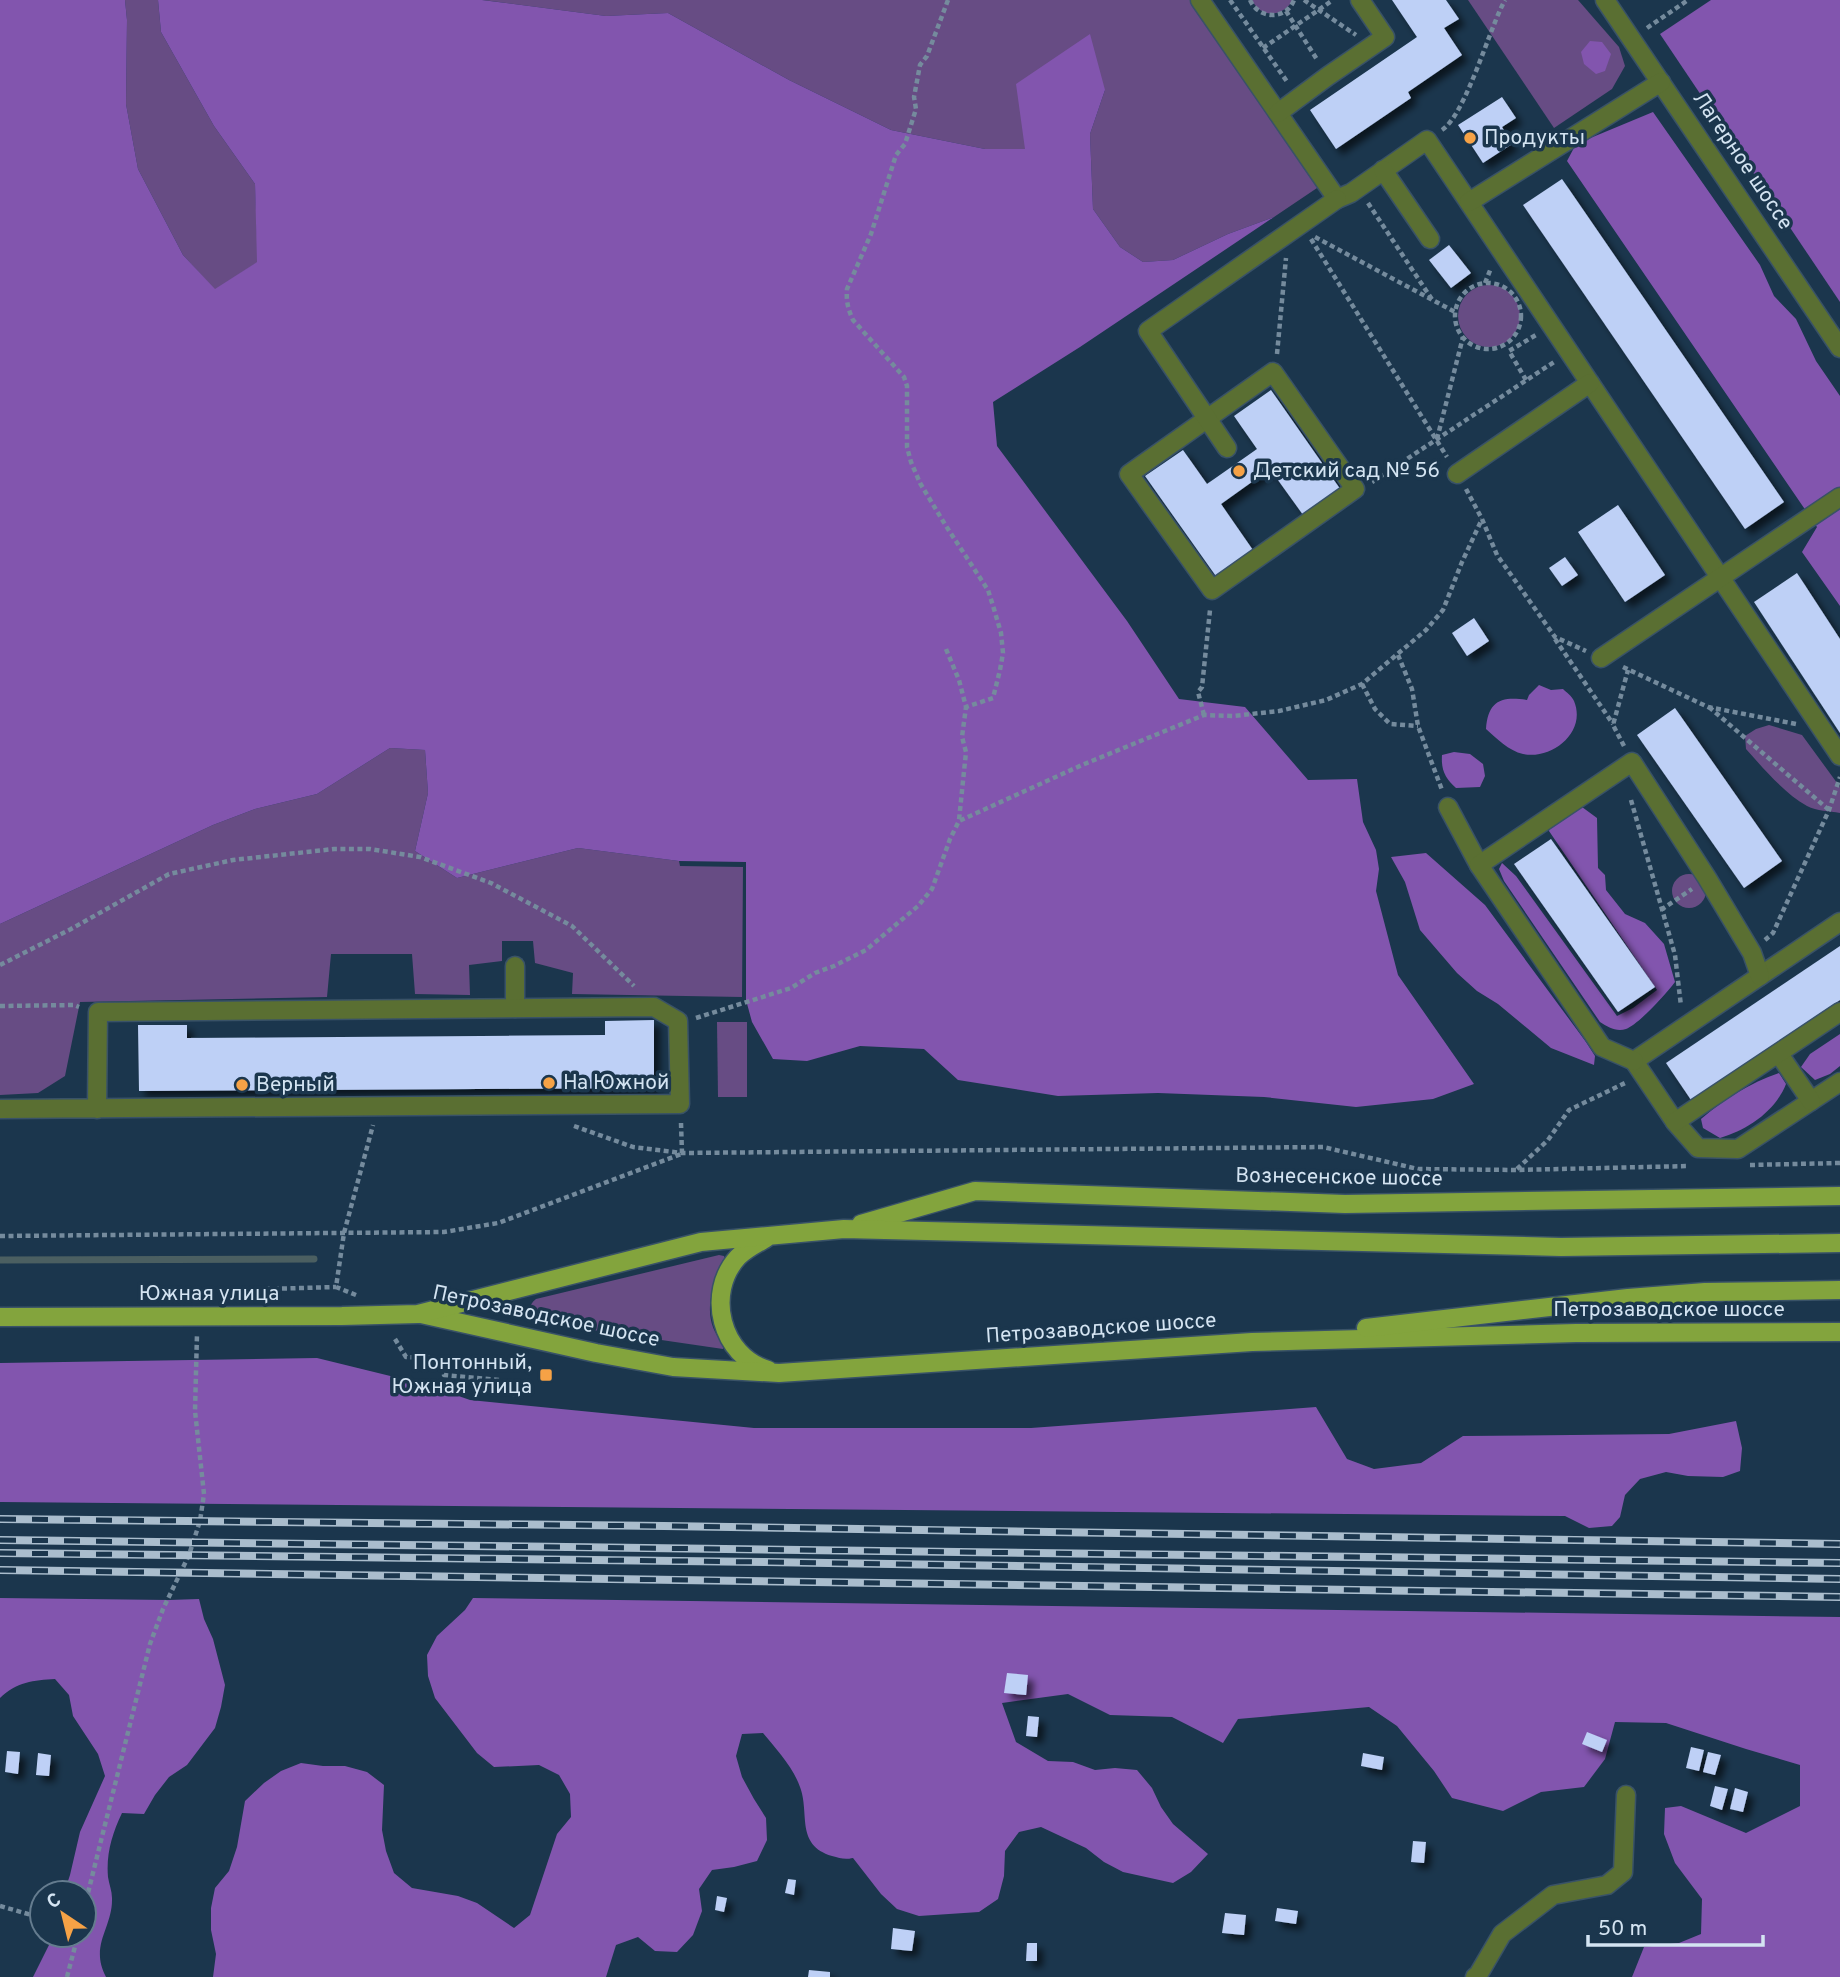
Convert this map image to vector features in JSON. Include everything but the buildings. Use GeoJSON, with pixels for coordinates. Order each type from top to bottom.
{"type":"FeatureCollection","features":[{"type":"Feature","properties":{"kind":"main road","name":"Вознесенское шоссе"},"geometry":{"type":"LineString","coordinates":[[844,1229],[975,1191],[1345,1204],[1840,1196]]}},
{"type":"Feature","properties":{"kind":"main road","name":"Петрозаводское шоссе"},"geometry":{"type":"LineString","coordinates":[[418,1314],[701,1242],[844,1229],[1561,1247],[1840,1243]]}},
{"type":"Feature","properties":{"kind":"main road"},"geometry":{"type":"LineString","coordinates":[[779,1373],[748,1361],[736,1349],[727,1335],[720,1303],[722,1286],[738,1257],[766,1239],[782,1235]]}},
{"type":"Feature","properties":{"kind":"main road"},"geometry":{"type":"LineString","coordinates":[[1252,1342],[1628,1298],[1705,1292],[1840,1290]]}},
{"type":"Feature","properties":{"kind":"main road","name":"Петрозаводское шоссе"},"geometry":{"type":"LineString","coordinates":[[418,1314],[673,1367],[779,1373],[1252,1342],[1576,1333],[1840,1332]]}},
{"type":"Feature","properties":{"kind":"main road","name":"Южная улица"},"geometry":{"type":"LineString","coordinates":[[0,1317],[418,1314]]}},
{"type":"Feature","properties":{"kind":"street"},"geometry":{"type":"LineString","coordinates":[[1200,0],[1337,199]]}},
{"type":"Feature","properties":{"kind":"street"},"geometry":{"type":"LineString","coordinates":[[1278,113],[1385,37],[1360,0]]}},
{"type":"Feature","properties":{"kind":"street","name":"Лагерное шоссе"},"geometry":{"type":"LineString","coordinates":[[1605,0],[1840,348]]}},
{"type":"Feature","properties":{"kind":"street"},"geometry":{"type":"LineString","coordinates":[[1469,202],[1661,82]]}},
{"type":"Feature","properties":{"kind":"street"},"geometry":{"type":"LineString","coordinates":[[1227,448],[1148,331],[1280,238],[1427,140],[1840,756]]}},
{"type":"Feature","properties":{"kind":"street"},"geometry":{"type":"LineString","coordinates":[[1383,170],[1430,239]]}},
{"type":"Feature","properties":{"kind":"street"},"geometry":{"type":"LineString","coordinates":[[1273,372],[1355,489],[1212,590],[1129,474],[1207,419],[1273,372]]}},
{"type":"Feature","properties":{"kind":"street"},"geometry":{"type":"LineString","coordinates":[[1457,474],[1590,383]]}},
{"type":"Feature","properties":{"kind":"street"},"geometry":{"type":"LineString","coordinates":[[1601,657],[1840,496]]}},
{"type":"Feature","properties":{"kind":"street"},"geometry":{"type":"LineString","coordinates":[[1479,865],[1632,762],[1752,953],[1760,976]]}},
{"type":"Feature","properties":{"kind":"street"},"geometry":{"type":"LineString","coordinates":[[1448,807],[1479,865],[1602,1047],[1638,1067],[1675,1122],[1698,1148],[1738,1149],[1840,1082]]}},
{"type":"Feature","properties":{"kind":"street"},"geometry":{"type":"LineString","coordinates":[[1638,1067],[1684,1027],[1840,922]]}},
{"type":"Feature","properties":{"kind":"street"},"geometry":{"type":"LineString","coordinates":[[514,1008],[515,966]]}},
{"type":"Feature","properties":{"kind":"street"},"geometry":{"type":"LineString","coordinates":[[0,1109],[680,1104],[678,1021],[654,1006],[99,1012],[97,1108]]}},
{"type":"Feature","properties":{"kind":"street"},"geometry":{"type":"LineString","coordinates":[[1675,1122],[1840,1012]]}},
{"type":"Feature","properties":{"kind":"street"},"geometry":{"type":"LineString","coordinates":[[1779,1054],[1811,1101]]}},
{"type":"Feature","properties":{"kind":"street"},"geometry":{"type":"LineString","coordinates":[[1475,1977],[1502,1934],[1553,1895],[1607,1885],[1623,1872],[1626,1795]]}},
{"type":"Feature","properties":{"kind":"path"},"geometry":{"type":"LineString","coordinates":[[948,0],[927,56],[920,65],[914,97],[916,109],[905,144],[896,155],[871,234],[847,289],[846,298],[853,320],[904,377],[907,386],[907,447],[911,462],[939,515],[988,590],[994,609],[1003,653],[993,698],[966,707]]}},
{"type":"Feature","properties":{"kind":"path"},"geometry":{"type":"LineString","coordinates":[[1230,0],[1298,99]]}},
{"type":"Feature","properties":{"kind":"path"},"geometry":{"type":"LineString","coordinates":[[1250,0],[1259,12],[1269,16],[1282,14],[1292,6],[1294,0]]}},
{"type":"Feature","properties":{"kind":"path"},"geometry":{"type":"LineString","coordinates":[[1304,0],[1371,45]]}},
{"type":"Feature","properties":{"kind":"path"},"geometry":{"type":"LineString","coordinates":[[1263,47],[1333,0]]}},
{"type":"Feature","properties":{"kind":"path"},"geometry":{"type":"LineString","coordinates":[[1427,140],[1450,125],[1470,86],[1505,0]]}},
{"type":"Feature","properties":{"kind":"path"},"geometry":{"type":"LineString","coordinates":[[1632,39],[1688,0]]}},
{"type":"Feature","properties":{"kind":"path"},"geometry":{"type":"LineString","coordinates":[[1286,11],[1328,76]]}},
{"type":"Feature","properties":{"kind":"path"},"geometry":{"type":"LineString","coordinates":[[1358,187],[1433,302]]}},
{"type":"Feature","properties":{"kind":"path"},"geometry":{"type":"LineString","coordinates":[[1455,312],[1308,233],[1457,474],[1482,519],[1497,555],[1613,725],[1632,762]]}},
{"type":"Feature","properties":{"kind":"path"},"geometry":{"type":"LineString","coordinates":[[1273,372],[1287,249],[1280,238]]}},
{"type":"Feature","properties":{"kind":"path"},"geometry":{"type":"LineString","coordinates":[[1485,283],[1498,284],[1510,290],[1518,301],[1520,327],[1513,338],[1502,346],[1488,349],[1474,346],[1463,337],[1456,325],[1455,312],[1460,298],[1471,288],[1485,283]]}},
{"type":"Feature","properties":{"kind":"path"},"geometry":{"type":"LineString","coordinates":[[1509,351],[1551,325]]}},
{"type":"Feature","properties":{"kind":"path"},"geometry":{"type":"LineString","coordinates":[[1437,440],[1463,337]]}},
{"type":"Feature","properties":{"kind":"path"},"geometry":{"type":"LineString","coordinates":[[1502,346],[1509,351],[1526,380]]}},
{"type":"Feature","properties":{"kind":"path"},"geometry":{"type":"LineString","coordinates":[[1355,489],[1367,485],[1569,352]]}},
{"type":"Feature","properties":{"kind":"path"},"geometry":{"type":"LineString","coordinates":[[959,821],[1082,765],[1204,715],[1233,716],[1279,711],[1326,700],[1362,684],[1426,630],[1443,610],[1482,519]]}},
{"type":"Feature","properties":{"kind":"path"},"geometry":{"type":"LineString","coordinates":[[1204,715],[1198,692],[1202,687],[1204,674],[1212,590]]}},
{"type":"Feature","properties":{"kind":"path"},"geometry":{"type":"LineString","coordinates":[[1555,638],[1708,707],[1822,729]]}},
{"type":"Feature","properties":{"kind":"path"},"geometry":{"type":"LineString","coordinates":[[678,1021],[791,988],[815,972],[866,950],[918,906],[932,889],[959,821],[966,752],[962,737],[966,707],[960,680],[946,649]]}},
{"type":"Feature","properties":{"kind":"path"},"geometry":{"type":"LineString","coordinates":[[1398,655],[1412,689],[1418,726],[1448,807]]}},
{"type":"Feature","properties":{"kind":"path"},"geometry":{"type":"LineString","coordinates":[[1613,725],[1628,670]]}},
{"type":"Feature","properties":{"kind":"path"},"geometry":{"type":"LineString","coordinates":[[1362,684],[1375,709],[1390,724],[1418,726]]}},
{"type":"Feature","properties":{"kind":"path"},"geometry":{"type":"LineString","coordinates":[[1708,707],[1829,810]]}},
{"type":"Feature","properties":{"kind":"path"},"geometry":{"type":"LineString","coordinates":[[1752,953],[1773,933],[1829,810],[1840,777]]}},
{"type":"Feature","properties":{"kind":"path"},"geometry":{"type":"LineString","coordinates":[[1630,796],[1675,955],[1684,1027]]}},
{"type":"Feature","properties":{"kind":"path"},"geometry":{"type":"LineString","coordinates":[[0,965],[169,874],[233,860],[334,849],[370,849],[420,857],[491,883],[572,926],[654,1006]]}},
{"type":"Feature","properties":{"kind":"path"},"geometry":{"type":"LineString","coordinates":[[1661,910],[1707,878]]}},
{"type":"Feature","properties":{"kind":"path"},"geometry":{"type":"LineString","coordinates":[[0,1006],[74,1005],[99,1012]]}},
{"type":"Feature","properties":{"kind":"path"},"geometry":{"type":"LineString","coordinates":[[1516,1170],[1548,1140],[1569,1110],[1638,1067]]}},
{"type":"Feature","properties":{"kind":"path"},"geometry":{"type":"LineString","coordinates":[[680,1104],[682,1153]]}},
{"type":"Feature","properties":{"kind":"path"},"geometry":{"type":"LineString","coordinates":[[336,1286],[344,1233],[378,1107]]}},
{"type":"Feature","properties":{"kind":"path"},"geometry":{"type":"LineString","coordinates":[[565,1122],[634,1147],[682,1153],[1323,1147],[1415,1169],[1692,1166]]}},
{"type":"Feature","properties":{"kind":"path"},"geometry":{"type":"LineString","coordinates":[[0,1236],[444,1232],[498,1223],[682,1153]]}},
{"type":"Feature","properties":{"kind":"path"},"geometry":{"type":"LineString","coordinates":[[1746,1165],[1840,1163]]}},
{"type":"Feature","properties":{"kind":"path"},"geometry":{"type":"LineString","coordinates":[[1415,1169],[1419,1175]]}},
{"type":"Feature","properties":{"kind":"path"},"geometry":{"type":"LineString","coordinates":[[265,1289],[336,1286],[357,1295]]}},
{"type":"Feature","properties":{"kind":"path"},"geometry":{"type":"LineString","coordinates":[[91,1879],[150,1644],[163,1609],[189,1555],[200,1521],[204,1494],[195,1411],[198,1316]]}},
{"type":"Feature","properties":{"kind":"path"},"geometry":{"type":"LineString","coordinates":[[395,1339],[406,1357],[432,1357],[442,1367],[444,1375],[500,1380],[504,1384],[505,1393],[523,1395]]}},
{"type":"Feature","properties":{"kind":"path"},"geometry":{"type":"LineString","coordinates":[[0,1906],[28,1913]]}},
{"type":"Feature","properties":{"kind":"path"},"geometry":{"type":"LineString","coordinates":[[67,1977],[74,1949]]}},
{"type":"Feature","properties":{"kind":"shaded area"},"geometry":{"type":"Polygon","coordinates":[[[0,0],[125,0],[126,104],[138,169],[183,255],[215,289],[257,262],[255,184],[214,126],[161,32],[158,0],[482,0],[606,16],[668,13],[789,80],[891,130],[985,149],[1025,149],[1016,84],[1090,34],[1105,90],[1090,134],[1093,209],[1120,247],[1143,262],[1173,260],[1228,234],[1274,217],[993,402],[997,446],[1127,621],[1179,699],[1245,707],[1308,780],[1357,779],[1363,822],[1376,850],[1379,869],[1376,891],[1398,975],[1474,1084],[1433,1099],[1356,1107],[1264,1097],[1158,1093],[1058,1096],[958,1080],[924,1049],[860,1046],[807,1061],[773,1059],[752,1022],[746,1000],[746,862],[679,861],[578,848],[457,878],[415,851],[428,793],[425,750],[390,748],[317,794],[255,809],[213,825],[0,924],[0,0]]]}},
{"type":"Feature","properties":{"kind":"shaded area"},"geometry":{"type":"Polygon","coordinates":[[[125,0],[158,0],[161,32],[214,126],[255,184],[258,262],[215,290],[183,255],[138,169],[126,104],[125,0]]]}},
{"type":"Feature","properties":{"kind":"shaded area"},"geometry":{"type":"Polygon","coordinates":[[[483,0],[1193,0],[1320,186],[1274,217],[1228,234],[1173,260],[1143,262],[1120,247],[1093,209],[1090,134],[1105,90],[1025,149],[985,149],[891,130],[789,80],[668,13],[606,16],[483,0]]]}},
{"type":"Feature","properties":{"kind":"shaded area"},"geometry":{"type":"Polygon","coordinates":[[[1252,0],[1293,0],[1284,10],[1266,13],[1252,0]]]}},
{"type":"Feature","properties":{"kind":"shaded area"},"geometry":{"type":"Polygon","coordinates":[[[1468,0],[1578,0],[1619,47],[1625,66],[1612,89],[1554,128],[1468,0]]]}},
{"type":"Feature","properties":{"kind":"shaded area"},"geometry":{"type":"Polygon","coordinates":[[[1711,0],[1840,0],[1840,302],[1660,34],[1711,0]]]}},
{"type":"Feature","properties":{"kind":"shaded area"},"geometry":{"type":"Polygon","coordinates":[[[1590,41],[1602,42],[1611,54],[1605,71],[1596,74],[1584,64],[1581,52],[1590,41]]]}},
{"type":"Feature","properties":{"kind":"shaded area"},"geometry":{"type":"Polygon","coordinates":[[[1653,112],[1760,265],[1774,296],[1796,319],[1816,361],[1840,396],[1840,606],[1802,552],[1817,527],[1567,161],[1576,144],[1653,112]]]}},
{"type":"Feature","properties":{"kind":"shaded area"},"geometry":{"type":"Polygon","coordinates":[[[1483,285],[1495,285],[1511,294],[1518,304],[1518,328],[1511,338],[1495,347],[1483,347],[1472,342],[1463,333],[1458,322],[1458,310],[1463,299],[1472,290],[1483,285]]]}},
{"type":"Feature","properties":{"kind":"shaded area"},"geometry":{"type":"Polygon","coordinates":[[[1539,685],[1551,690],[1563,689],[1570,696],[1577,712],[1576,723],[1571,733],[1555,748],[1545,753],[1523,754],[1508,747],[1486,729],[1487,720],[1493,706],[1498,702],[1510,699],[1527,700],[1539,685]]]}},
{"type":"Feature","properties":{"kind":"shaded area"},"geometry":{"type":"Polygon","coordinates":[[[1769,725],[1802,735],[1840,787],[1840,813],[1815,809],[1799,801],[1746,749],[1745,736],[1769,725]]]}},
{"type":"Feature","properties":{"kind":"shaded area"},"geometry":{"type":"Polygon","coordinates":[[[390,748],[425,750],[428,793],[415,851],[457,878],[578,848],[679,861],[680,866],[743,867],[742,997],[572,994],[573,973],[535,963],[533,941],[502,941],[502,961],[469,965],[470,995],[415,994],[412,954],[331,954],[327,997],[80,1002],[65,1076],[38,1093],[0,1095],[0,924],[213,825],[255,809],[317,794],[390,748]]]}},
{"type":"Feature","properties":{"kind":"shaded area"},"geometry":{"type":"Polygon","coordinates":[[[1454,752],[1470,754],[1483,764],[1485,776],[1480,787],[1456,788],[1449,781],[1444,773],[1442,755],[1454,752]]]}},
{"type":"Feature","properties":{"kind":"shaded area"},"geometry":{"type":"Polygon","coordinates":[[[1582,807],[1597,818],[1598,868],[1605,875],[1606,890],[1625,914],[1645,923],[1664,944],[1675,982],[1645,1015],[1622,1030],[1600,1022],[1504,881],[1499,869],[1502,863],[1516,876],[1617,1016],[1633,1008],[1657,990],[1549,831],[1551,823],[1582,807]]]}},
{"type":"Feature","properties":{"kind":"shaded area"},"geometry":{"type":"Polygon","coordinates":[[[1426,853],[1485,905],[1586,1042],[1595,1056],[1594,1065],[1551,1048],[1498,1004],[1477,991],[1457,973],[1420,930],[1405,882],[1391,857],[1426,853]]]}},
{"type":"Feature","properties":{"kind":"shaded area"},"geometry":{"type":"Polygon","coordinates":[[[1689,874],[1701,879],[1706,891],[1701,903],[1689,908],[1677,903],[1672,891],[1677,879],[1689,874]]]}},
{"type":"Feature","properties":{"kind":"shaded area"},"geometry":{"type":"Polygon","coordinates":[[[717,1022],[747,1022],[747,1097],[718,1097],[717,1022]]]}},
{"type":"Feature","properties":{"kind":"shaded area"},"geometry":{"type":"Polygon","coordinates":[[[1840,1034],[1840,1066],[1815,1080],[1801,1067],[1810,1054],[1840,1034]]]}},
{"type":"Feature","properties":{"kind":"shaded area"},"geometry":{"type":"Polygon","coordinates":[[[1779,1073],[1786,1084],[1775,1103],[1759,1119],[1720,1138],[1703,1128],[1701,1119],[1719,1105],[1738,1092],[1779,1073]]]}},
{"type":"Feature","properties":{"kind":"shaded area"},"geometry":{"type":"Polygon","coordinates":[[[719,1255],[725,1259],[712,1291],[710,1314],[717,1335],[724,1344],[723,1349],[538,1322],[530,1314],[531,1305],[536,1299],[719,1255]]]}},
{"type":"Feature","properties":{"kind":"shaded area"},"geometry":{"type":"Polygon","coordinates":[[[317,1358],[427,1385],[470,1400],[754,1428],[1031,1428],[1316,1407],[1347,1459],[1374,1469],[1421,1463],[1463,1436],[1669,1434],[1736,1421],[1742,1448],[1740,1471],[1723,1477],[1666,1472],[1640,1479],[1625,1495],[1620,1517],[1612,1526],[1589,1528],[1565,1516],[0,1502],[0,1363],[317,1358]]]}},
{"type":"Feature","properties":{"kind":"shaded area"},"geometry":{"type":"Polygon","coordinates":[[[0,1598],[199,1599],[225,1685],[221,1707],[215,1728],[187,1765],[169,1777],[144,1814],[122,1813],[109,1852],[111,1909],[100,1955],[106,1977],[33,1977],[47,1949],[98,1949],[98,1879],[69,1879],[80,1832],[105,1776],[98,1754],[73,1716],[69,1695],[55,1679],[26,1683],[12,1688],[0,1698],[0,1598]]]}},
{"type":"Feature","properties":{"kind":"shaded area"},"geometry":{"type":"Polygon","coordinates":[[[473,1598],[1840,1617],[1840,1977],[1632,1977],[1644,1947],[1679,1943],[1701,1934],[1702,1899],[1675,1863],[1664,1834],[1665,1808],[1681,1806],[1746,1833],[1800,1806],[1800,1765],[1666,1723],[1615,1722],[1605,1759],[1584,1787],[1541,1792],[1503,1811],[1452,1798],[1397,1726],[1369,1707],[1238,1719],[1223,1743],[1172,1717],[1110,1715],[1068,1694],[1002,1703],[1016,1742],[1048,1761],[1073,1762],[1095,1770],[1137,1770],[1152,1788],[1173,1824],[1208,1854],[1191,1872],[1173,1883],[1123,1872],[1086,1848],[1041,1827],[1019,1832],[1005,1851],[1004,1876],[998,1899],[979,1912],[919,1916],[897,1909],[881,1894],[853,1858],[832,1856],[820,1851],[813,1844],[808,1836],[800,1787],[789,1765],[763,1733],[742,1734],[736,1756],[742,1777],[766,1818],[767,1840],[757,1861],[712,1870],[699,1889],[702,1911],[693,1935],[677,1952],[655,1951],[638,1937],[616,1945],[606,1977],[213,1977],[216,1954],[211,1930],[211,1908],[215,1888],[229,1871],[237,1847],[245,1801],[281,1771],[301,1763],[345,1766],[367,1772],[384,1785],[382,1830],[386,1851],[394,1873],[412,1888],[458,1896],[477,1903],[514,1928],[530,1915],[557,1834],[571,1817],[570,1794],[559,1775],[539,1765],[494,1767],[477,1753],[435,1698],[428,1676],[427,1655],[437,1636],[465,1610],[473,1598]]]}},
{"type":"Feature","properties":{"kind":"waterway"},"geometry":{"type":"LineString","coordinates":[[0,1260],[314,1259]]}},
{"type":"Feature","properties":{"kind":"railway"},"geometry":{"type":"LineString","coordinates":[[0,1519],[1840,1544]]}},
{"type":"Feature","properties":{"kind":"railway"},"geometry":{"type":"LineString","coordinates":[[0,1540],[1840,1563]]}},
{"type":"Feature","properties":{"kind":"railway"},"geometry":{"type":"LineString","coordinates":[[0,1553],[1840,1579]]}},
{"type":"Feature","properties":{"kind":"railway"},"geometry":{"type":"LineString","coordinates":[[0,1570],[1840,1597]]}},
{"type":"Feature","properties":{"kind":"place","name":"Продукты"},"geometry":{"type":"Point","coordinates":[1470,138]}},
{"type":"Feature","properties":{"kind":"place","name":"Детский сад № 56"},"geometry":{"type":"Point","coordinates":[1239,471]}},
{"type":"Feature","properties":{"kind":"place","name":"На Южной"},"geometry":{"type":"Point","coordinates":[549,1083]}},
{"type":"Feature","properties":{"kind":"place","name":"Верный"},"geometry":{"type":"Point","coordinates":[242,1085]}},
{"type":"Feature","properties":{"kind":"place","name":"Понтонный, Южная улица"},"geometry":{"type":"Point","coordinates":[546,1375]}}]}
